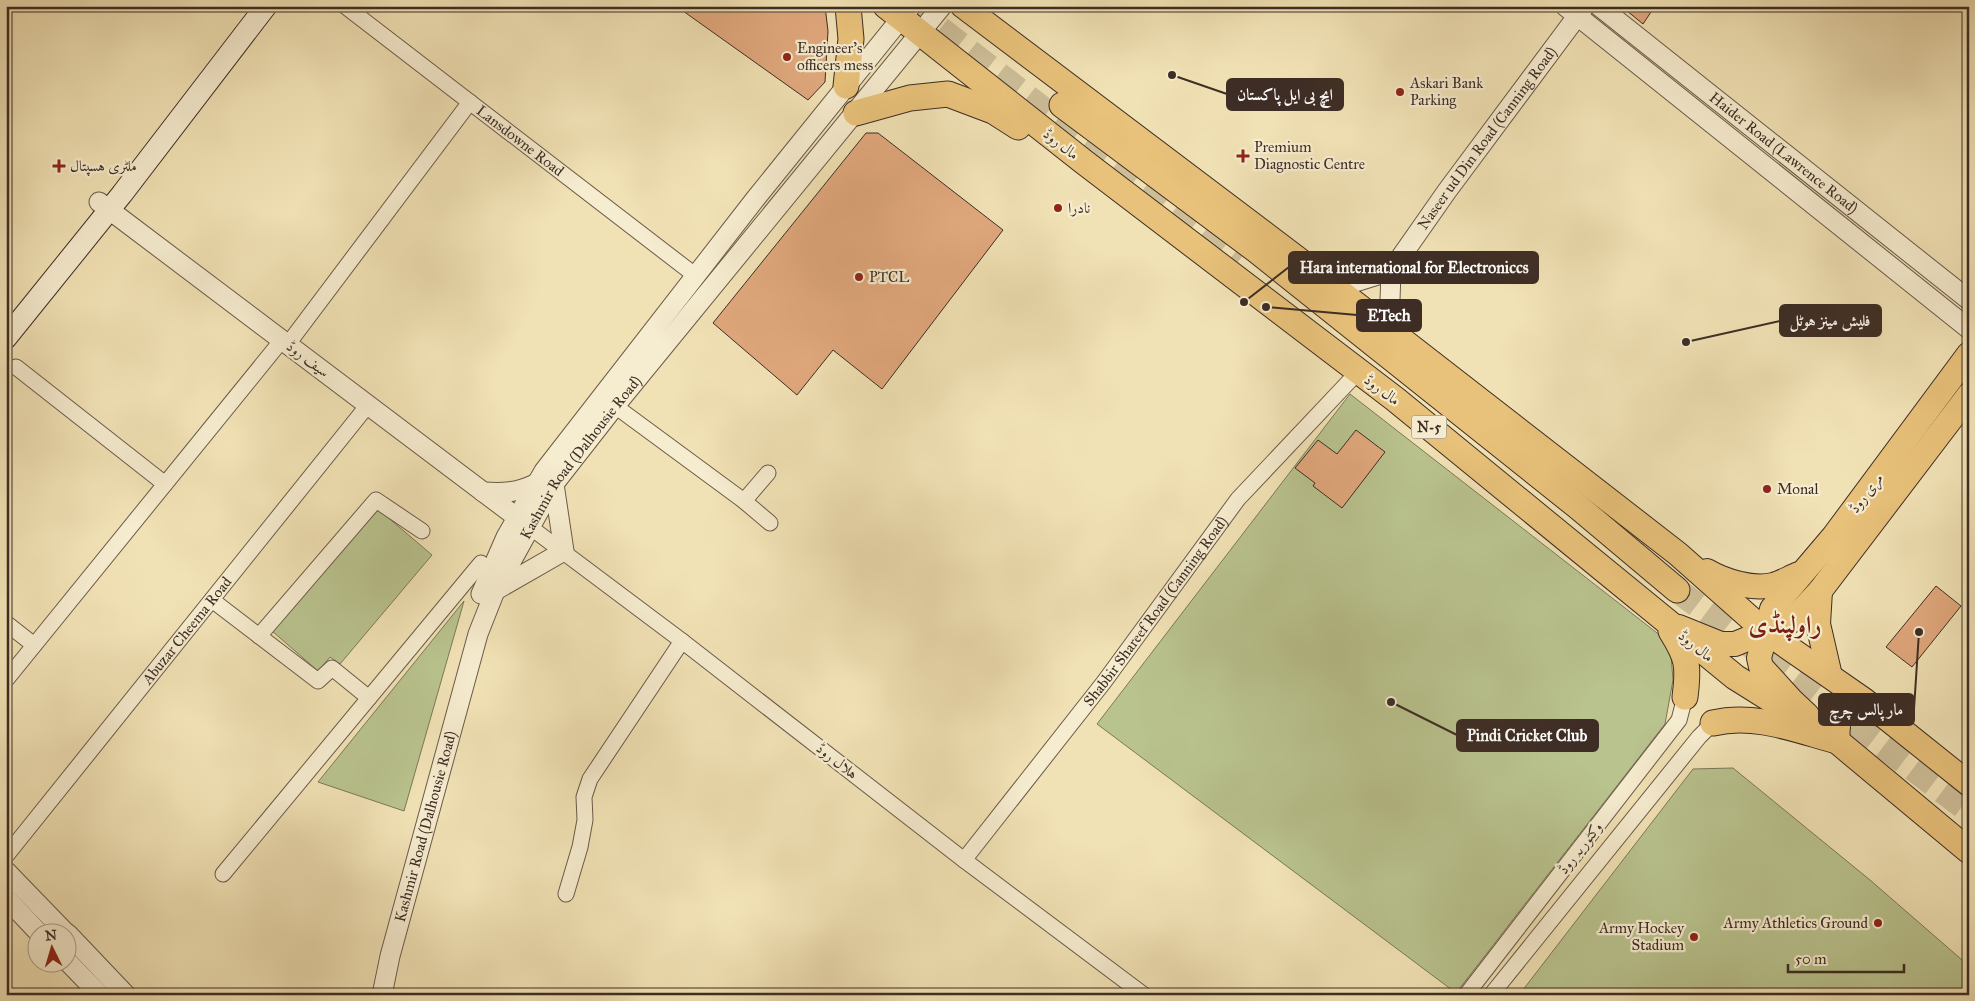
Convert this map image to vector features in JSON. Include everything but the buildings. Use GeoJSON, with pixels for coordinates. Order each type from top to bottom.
{"type":"FeatureCollection","features":[{"type":"Feature","properties":{"kind":"highway"},"geometry":{"type":"LineString","coordinates":[[846,86],[851,39],[848,6]]}},
{"type":"Feature","properties":{"kind":"highway","name":"مال روڈ"},"geometry":{"type":"LineString","coordinates":[[905,16],[1084,162],[1395,399],[1735,677],[1837,741],[1969,851]]}},
{"type":"Feature","properties":{"kind":"highway"},"geometry":{"type":"LineString","coordinates":[[856,113],[910,98],[948,94],[993,112],[1042,143],[1084,162]]}},
{"type":"Feature","properties":{"kind":"highway","name":"مال روڈ"},"geometry":{"type":"LineString","coordinates":[[1062,105],[1256,250],[1578,506],[1677,590]]}},
{"type":"Feature","properties":{"kind":"highway"},"geometry":{"type":"LineString","coordinates":[[1666,622],[1682,649],[1688,666],[1685,697]]}},
{"type":"Feature","properties":{"kind":"highway"},"geometry":{"type":"LineString","coordinates":[[1713,723],[1730,719],[1749,719],[1837,741],[1837,723],[1843,713],[1850,711],[1880,713]]}},
{"type":"Feature","properties":{"kind":"main road"},"geometry":{"type":"LineString","coordinates":[[6,338],[250,6]]}},
{"type":"Feature","properties":{"kind":"main road"},"geometry":{"type":"LineString","coordinates":[[6,317],[104,205],[266,6]]}},
{"type":"Feature","properties":{"kind":"main road"},"geometry":{"type":"LineString","coordinates":[[974,11],[1336,288],[1678,554],[1766,632],[1880,713],[1969,784]]}},
{"type":"Feature","properties":{"kind":"main road","name":"مری روڈ"},"geometry":{"type":"LineString","coordinates":[[1837,741],[1792,701],[1761,667],[1760,658],[1774,604],[1834,536],[1969,354]]}},
{"type":"Feature","properties":{"kind":"main road","name":"مری روڈ"},"geometry":{"type":"LineString","coordinates":[[1666,622],[1721,644],[1735,644],[1793,620],[1820,591],[1969,395]]}},
{"type":"Feature","properties":{"kind":"main road"},"geometry":{"type":"LineString","coordinates":[[1678,554],[1714,575],[1743,585],[1772,586],[1803,572]]}},
{"type":"Feature","properties":{"kind":"main road"},"geometry":{"type":"LineString","coordinates":[[1820,591],[1819,635],[1830,676]]}},
{"type":"Feature","properties":{"kind":"street","name":"Lansdowne Road"},"geometry":{"type":"LineString","coordinates":[[345,6],[696,276]]}},
{"type":"Feature","properties":{"kind":"street","name":"Kashmir Road (Dalhousie Road)"},"geometry":{"type":"LineString","coordinates":[[369,995],[460,658],[483,587],[524,522],[545,484],[696,276],[846,86],[905,16],[942,6]]}},
{"type":"Feature","properties":{"kind":"street","name":"Haider Road (Lawrence Road)"},"geometry":{"type":"LineString","coordinates":[[1599,6],[1969,300]]}},
{"type":"Feature","properties":{"kind":"street"},"geometry":{"type":"LineString","coordinates":[[1576,9],[1969,329]]}},
{"type":"Feature","properties":{"kind":"street","name":"Naseer ud Din Road (Canning Road)"},"geometry":{"type":"LineString","coordinates":[[1391,271],[1576,9]]}},
{"type":"Feature","properties":{"kind":"street","name":"Kashmir Road (Dalhousie Road)"},"geometry":{"type":"LineString","coordinates":[[545,484],[615,406],[856,113],[905,16]]}},
{"type":"Feature","properties":{"kind":"street"},"geometry":{"type":"LineString","coordinates":[[6,680],[165,484],[285,342],[470,102]]}},
{"type":"Feature","properties":{"kind":"street","name":"سیف روڈ"},"geometry":{"type":"LineString","coordinates":[[104,205],[524,522]]}},
{"type":"Feature","properties":{"kind":"street"},"geometry":{"type":"LineString","coordinates":[[1336,288],[1391,271],[1390,330]]}},
{"type":"Feature","properties":{"kind":"street"},"geometry":{"type":"LineString","coordinates":[[16,367],[165,484]]}},
{"type":"Feature","properties":{"kind":"street","name":"Shabbir Shareef Road (Canning Road)"},"geometry":{"type":"LineString","coordinates":[[964,860],[1104,682],[1238,499],[1358,372]]}},
{"type":"Feature","properties":{"kind":"street","name":"Abuzar Cheema Road"},"geometry":{"type":"LineString","coordinates":[[6,856],[368,405]]}},
{"type":"Feature","properties":{"kind":"street"},"geometry":{"type":"LineString","coordinates":[[615,406],[744,501],[770,523]]}},
{"type":"Feature","properties":{"kind":"street"},"geometry":{"type":"LineString","coordinates":[[744,501],[768,473]]}},
{"type":"Feature","properties":{"kind":"street"},"geometry":{"type":"LineString","coordinates":[[483,492],[506,493],[545,484],[564,551],[495,590]]}},
{"type":"Feature","properties":{"kind":"street"},"geometry":{"type":"LineString","coordinates":[[259,636],[376,500],[422,531]]}},
{"type":"Feature","properties":{"kind":"street","name":"Kashmir Road (Dalhousie Road)"},"geometry":{"type":"LineString","coordinates":[[382,995],[390,956],[478,634],[524,522]]}},
{"type":"Feature","properties":{"kind":"street","name":"ہلال روڈ"},"geometry":{"type":"LineString","coordinates":[[524,522],[682,641],[964,860],[1144,995]]}},
{"type":"Feature","properties":{"kind":"street"},"geometry":{"type":"LineString","coordinates":[[223,874],[482,563]]}},
{"type":"Feature","properties":{"kind":"street"},"geometry":{"type":"LineString","coordinates":[[212,600],[318,681],[332,668],[369,698]]}},
{"type":"Feature","properties":{"kind":"street"},"geometry":{"type":"LineString","coordinates":[[6,623],[34,646]]}},
{"type":"Feature","properties":{"kind":"street"},"geometry":{"type":"LineString","coordinates":[[566,894],[580,847],[585,820],[584,798],[590,779],[682,641]]}},
{"type":"Feature","properties":{"kind":"street","name":"وکٹوریہ روڈ"},"geometry":{"type":"LineString","coordinates":[[1473,992],[1679,720],[1685,697]]}},
{"type":"Feature","properties":{"kind":"street","name":"وکٹوریہ روڈ"},"geometry":{"type":"LineString","coordinates":[[1491,995],[1699,737],[1713,723]]}},
{"type":"Feature","properties":{"kind":"street"},"geometry":{"type":"LineString","coordinates":[[6,871],[57,924]]}},
{"type":"Feature","properties":{"kind":"street"},"geometry":{"type":"LineString","coordinates":[[6,898],[31,924]]}},
{"type":"Feature","properties":{"kind":"street"},"geometry":{"type":"LineString","coordinates":[[78,945],[126,995]]}},
{"type":"Feature","properties":{"kind":"street"},"geometry":{"type":"LineString","coordinates":[[78,972],[100,995]]}},
{"type":"Feature","properties":{"kind":"green space"},"geometry":{"type":"Polygon","coordinates":[[[1350,394],[1670,643],[1673,680],[1665,724],[1456,993],[1097,724],[1350,394]]]}},
{"type":"Feature","properties":{"kind":"green space"},"geometry":{"type":"Polygon","coordinates":[[[378,509],[432,555],[340,664],[330,657],[318,671],[272,631],[378,509]]]}},
{"type":"Feature","properties":{"kind":"green space"},"geometry":{"type":"Polygon","coordinates":[[[464,601],[404,811],[318,782],[464,601]]]}},
{"type":"Feature","properties":{"kind":"green space","name":"Army Hockey Stadium"},"geometry":{"type":"Polygon","coordinates":[[[1733,768],[1870,880],[1969,966],[1969,995],[1519,995],[1693,769],[1733,768]]]}},
{"type":"Feature","properties":{"kind":"tunnel"},"geometry":{"type":"LineString","coordinates":[[911,6],[1152,194],[1236,264]]}},
{"type":"Feature","properties":{"kind":"tunnel"},"geometry":{"type":"LineString","coordinates":[[1677,590],[1969,811]]}},
{"type":"Feature","properties":{"kind":"place","name":"Engineer's officers mess"},"geometry":{"type":"Point","coordinates":[787,57]}},
{"type":"Feature","properties":{"kind":"place","name":"ایچ بی ایل پاکستان"},"geometry":{"type":"Point","coordinates":[1172,75]}},
{"type":"Feature","properties":{"kind":"place","name":"Askari Bank Parking"},"geometry":{"type":"Point","coordinates":[1400,92]}},
{"type":"Feature","properties":{"kind":"place","name":"Premium Diagnostic Centre"},"geometry":{"type":"Point","coordinates":[1243,156]}},
{"type":"Feature","properties":{"kind":"place","name":"ملٹری ہسپتال"},"geometry":{"type":"Point","coordinates":[59,166]}},
{"type":"Feature","properties":{"kind":"place","name":"نادرا"},"geometry":{"type":"Point","coordinates":[1058,208]}},
{"type":"Feature","properties":{"kind":"place","name":"PTCL"},"geometry":{"type":"Point","coordinates":[859,277]}},
{"type":"Feature","properties":{"kind":"place","name":"Hara international for Electroniccs"},"geometry":{"type":"Point","coordinates":[1244,302]}},
{"type":"Feature","properties":{"kind":"place","name":"ETech"},"geometry":{"type":"Point","coordinates":[1266,307]}},
{"type":"Feature","properties":{"kind":"place","name":"فلیش مینز ہوٹل"},"geometry":{"type":"Point","coordinates":[1686,342]}},
{"type":"Feature","properties":{"kind":"place","name":"Monal"},"geometry":{"type":"Point","coordinates":[1767,489]}},
{"type":"Feature","properties":{"kind":"place","name":"مار پالس چرچ"},"geometry":{"type":"Point","coordinates":[1919,632]}},
{"type":"Feature","properties":{"kind":"place","name":"Pindi Cricket Club"},"geometry":{"type":"Point","coordinates":[1391,702]}},
{"type":"Feature","properties":{"kind":"place","name":"Army Athletics Ground"},"geometry":{"type":"Point","coordinates":[1878,923]}},
{"type":"Feature","properties":{"kind":"place","name":"Army Hockey Stadium"},"geometry":{"type":"Point","coordinates":[1694,937]}},
{"type":"Feature","properties":{"kind":"district","name":"راولپنڈی"},"geometry":{"type":"Point","coordinates":[1785,624]}}]}
